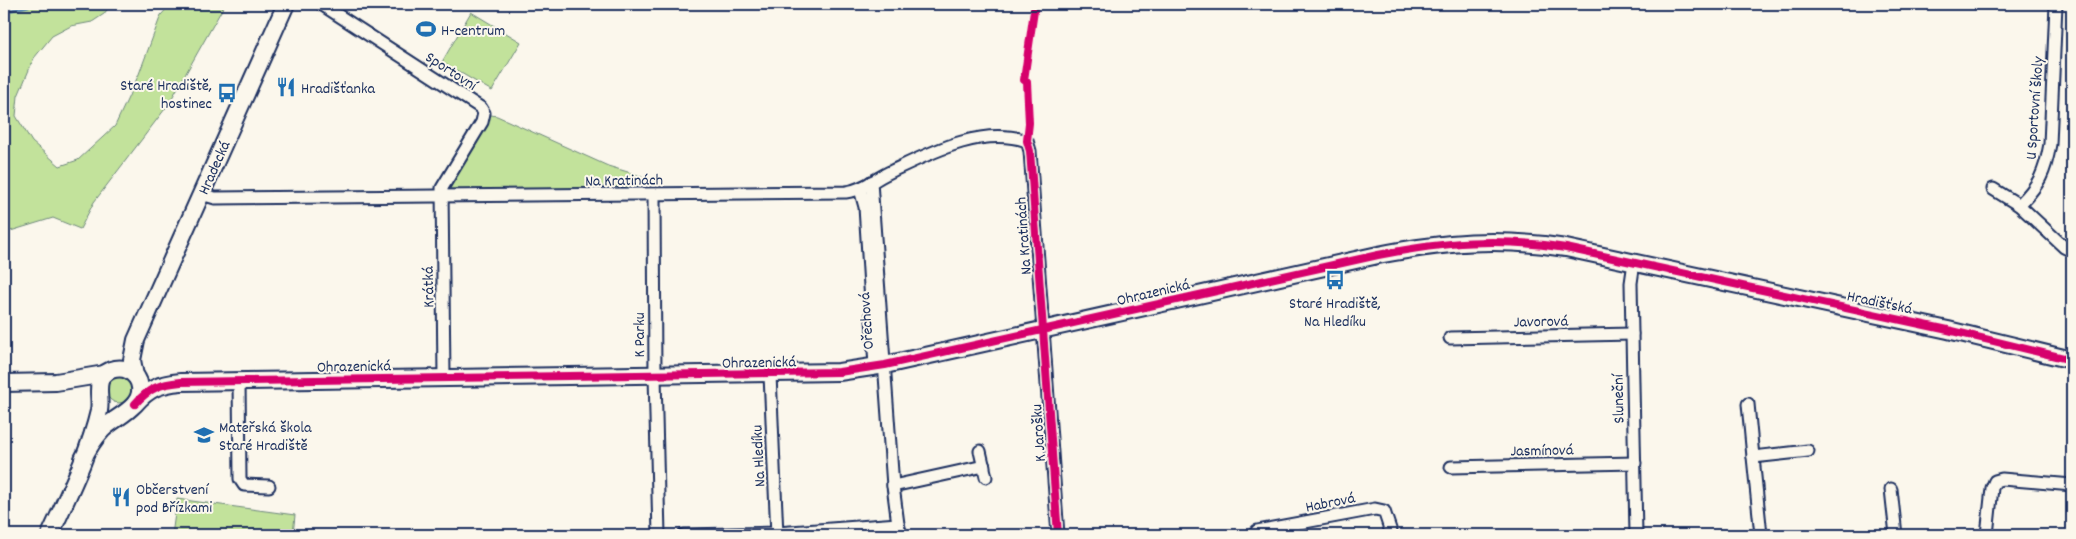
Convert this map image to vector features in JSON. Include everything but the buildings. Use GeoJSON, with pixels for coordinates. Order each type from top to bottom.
{"type":"FeatureCollection","features":[{"type":"Feature","properties":{"kind":"street","name":"Hradecká"},"geometry":{"type":"LineString","coordinates":[[109,372],[126,354],[140,330],[286,4]]}},
{"type":"Feature","properties":{"kind":"street","name":"Sportovní"},"geometry":{"type":"LineString","coordinates":[[321,4],[483,111],[482,122],[444,181],[441,197]]}},
{"type":"Feature","properties":{"kind":"street","name":"U Sportovní školy"},"geometry":{"type":"LineString","coordinates":[[2019,205],[2040,182],[2047,163],[2050,144],[2056,4]]}},
{"type":"Feature","properties":{"kind":"street","name":"Na Kratinách"},"geometry":{"type":"LineString","coordinates":[[201,194],[215,198],[846,192],[860,189],[892,171],[975,138],[1027,141],[1043,330]]}},
{"type":"Feature","properties":{"kind":"street","name":"Ořechová"},"geometry":{"type":"LineString","coordinates":[[871,182],[880,366]]}},
{"type":"Feature","properties":{"kind":"street","name":"Ořechová"},"geometry":{"type":"LineString","coordinates":[[684,535],[900,530],[893,486],[865,207],[860,189]]}},
{"type":"Feature","properties":{"kind":"street"},"geometry":{"type":"LineString","coordinates":[[1993,189],[2019,205],[2064,247],[2072,251]]}},
{"type":"Feature","properties":{"kind":"street","name":"K Parku"},"geometry":{"type":"LineString","coordinates":[[654,195],[655,376],[659,535]]}},
{"type":"Feature","properties":{"kind":"street","name":"Krátká"},"geometry":{"type":"LineString","coordinates":[[441,197],[444,378]]}},
{"type":"Feature","properties":{"kind":"street","name":"Ohrazenická"},"geometry":{"type":"LineString","coordinates":[[83,459],[90,444],[101,431],[157,385],[181,382],[239,380],[830,373],[880,366],[1378,255],[1454,243],[1511,240],[1566,248],[1634,262]]}},
{"type":"Feature","properties":{"kind":"street","name":"Hradišťská"},"geometry":{"type":"LineString","coordinates":[[1634,262],[1948,330],[2072,360]]}},
{"type":"Feature","properties":{"kind":"street","name":"Sluneční"},"geometry":{"type":"LineString","coordinates":[[1634,262],[1631,281],[1636,535]]}},
{"type":"Feature","properties":{"kind":"street","name":"Hradecká"},"geometry":{"type":"LineString","coordinates":[[136,377],[133,352],[140,330]]}},
{"type":"Feature","properties":{"kind":"street","name":"K Jarošku"},"geometry":{"type":"LineString","coordinates":[[1043,330],[1058,535]]}},
{"type":"Feature","properties":{"kind":"street","name":"Javorová"},"geometry":{"type":"LineString","coordinates":[[1450,338],[1632,334]]}},
{"type":"Feature","properties":{"kind":"street"},"geometry":{"type":"LineString","coordinates":[[4,386],[56,382],[122,369],[136,377],[140,392],[133,406],[115,411],[104,405],[99,396],[88,386],[56,382]]}},
{"type":"Feature","properties":{"kind":"street"},"geometry":{"type":"LineString","coordinates":[[50,535],[83,459],[99,411],[99,383],[109,372]]}},
{"type":"Feature","properties":{"kind":"street","name":"Na Hledíku"},"geometry":{"type":"LineString","coordinates":[[770,375],[777,534]]}},
{"type":"Feature","properties":{"kind":"street","name":"Ohrazenická"},"geometry":{"type":"LineString","coordinates":[[136,377],[181,382]]}},
{"type":"Feature","properties":{"kind":"street"},"geometry":{"type":"LineString","coordinates":[[239,380],[240,479],[244,485],[269,486]]}},
{"type":"Feature","properties":{"kind":"street"},"geometry":{"type":"LineString","coordinates":[[1748,404],[1761,535]]}},
{"type":"Feature","properties":{"kind":"street"},"geometry":{"type":"LineString","coordinates":[[893,486],[985,472],[980,451]]}},
{"type":"Feature","properties":{"kind":"street"},"geometry":{"type":"LineString","coordinates":[[1753,457],[1808,451]]}},
{"type":"Feature","properties":{"kind":"street","name":"Jasmínová"},"geometry":{"type":"LineString","coordinates":[[1451,467],[1634,463]]}},
{"type":"Feature","properties":{"kind":"street"},"geometry":{"type":"LineString","coordinates":[[1987,535],[1992,488],[1995,481],[2002,479],[2072,485]]}},
{"type":"Feature","properties":{"kind":"street"},"geometry":{"type":"LineString","coordinates":[[1891,489],[1896,535]]}},
{"type":"Feature","properties":{"kind":"street","name":"Habrová"},"geometry":{"type":"LineString","coordinates":[[1257,531],[1380,509],[1387,516],[1392,535]]}},
{"type":"Feature","properties":{"kind":"green space"},"geometry":{"type":"Polygon","coordinates":[[[37,4],[111,4],[104,14],[92,22],[71,26],[52,36],[34,58],[18,96],[16,116],[32,142],[60,166],[78,160],[115,126],[139,74],[161,15],[171,4],[225,4],[168,105],[94,202],[80,229],[53,218],[4,233],[4,12],[37,4]]]}},
{"type":"Feature","properties":{"kind":"green space"},"geometry":{"type":"Polygon","coordinates":[[[471,12],[521,42],[492,91],[442,62],[471,12]]]}},
{"type":"Feature","properties":{"kind":"green space"},"geometry":{"type":"Polygon","coordinates":[[[491,115],[608,166],[641,176],[643,180],[640,189],[448,192],[444,188],[491,115]]]}},
{"type":"Feature","properties":{"kind":"green space"},"geometry":{"type":"Polygon","coordinates":[[[119,377],[128,381],[132,390],[128,399],[119,403],[110,399],[106,390],[110,381],[119,377]]]}},
{"type":"Feature","properties":{"kind":"green space"},"geometry":{"type":"Polygon","coordinates":[[[177,499],[295,515],[293,535],[172,535],[177,499]]]}},
{"type":"Feature","properties":{"kind":"waterway"},"geometry":{"type":"LineString","coordinates":[[4,12],[36,4]]}},
{"type":"Feature","properties":{"kind":"cycle path"},"geometry":{"type":"LineString","coordinates":[[1035,4],[1024,80],[1027,82],[1029,123],[1027,141],[1030,151],[1058,535]]}},
{"type":"Feature","properties":{"kind":"cycle path"},"geometry":{"type":"LineString","coordinates":[[135,404],[145,394],[155,388],[181,382],[839,372],[885,365],[1378,255],[1471,242],[1517,243],[1566,248],[1948,330],[2072,360]]}},
{"type":"Feature","properties":{"kind":"place","name":"H-centrum"},"geometry":{"type":"Point","coordinates":[426,29]}},
{"type":"Feature","properties":{"kind":"place","name":"Hradišťanka"},"geometry":{"type":"Point","coordinates":[286,87]}},
{"type":"Feature","properties":{"kind":"place","name":"Staré Hradiště, hostinec"},"geometry":{"type":"Point","coordinates":[227,93]}},
{"type":"Feature","properties":{"kind":"place","name":"Staré Hradiště, Na Hledíku"},"geometry":{"type":"Point","coordinates":[1335,280]}},
{"type":"Feature","properties":{"kind":"place","name":"Mateřská škola Staré Hradiště"},"geometry":{"type":"Point","coordinates":[204,435]}},
{"type":"Feature","properties":{"kind":"place","name":"Občerstvení pod Břízkami"},"geometry":{"type":"Point","coordinates":[121,497]}}]}
